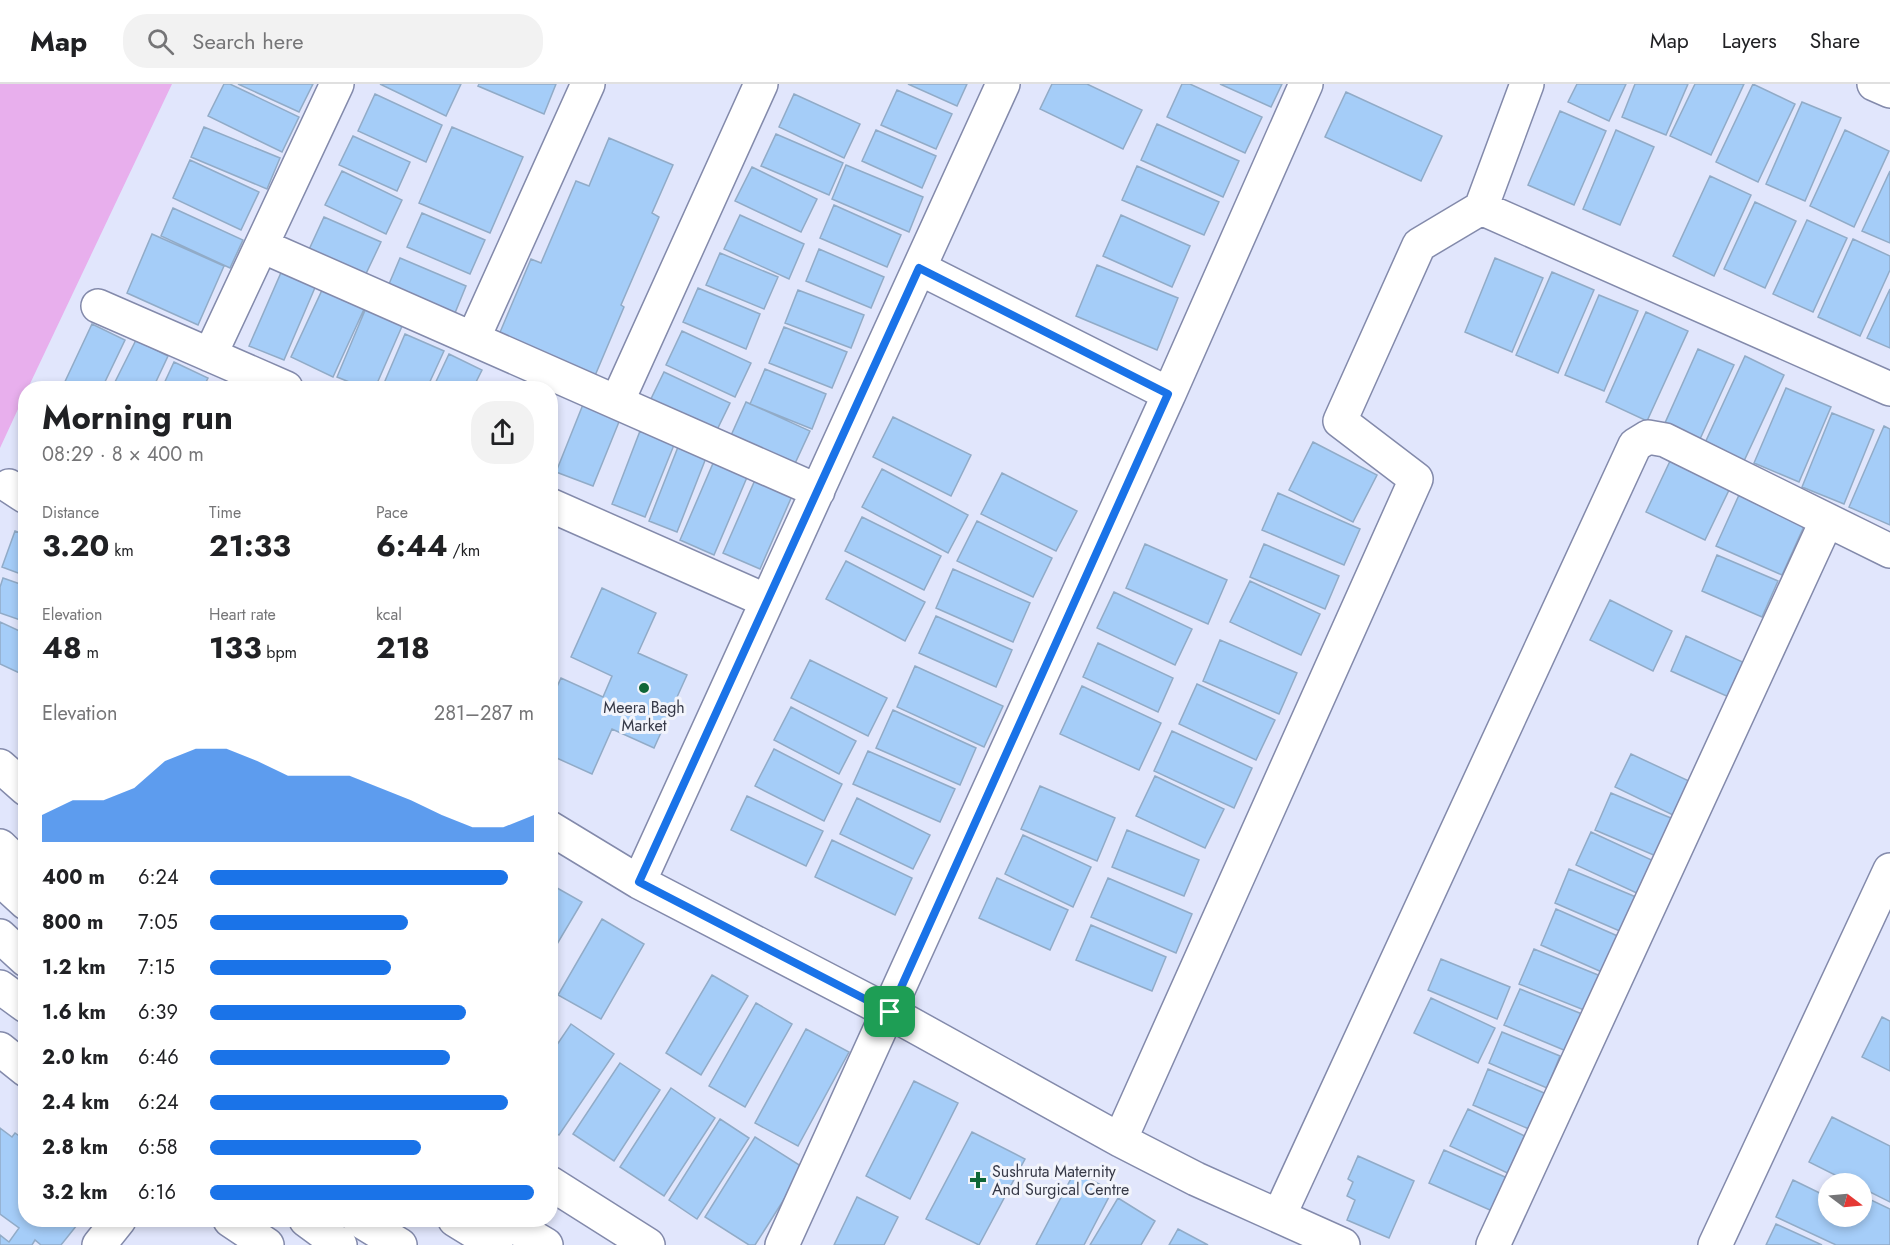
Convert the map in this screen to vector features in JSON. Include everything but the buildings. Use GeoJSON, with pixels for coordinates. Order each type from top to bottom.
{"type":"FeatureCollection","features":[{"type":"Feature","properties":{"kind":"street"},"geometry":{"type":"LineString","coordinates":[[210,355],[337,84]]}},
{"type":"Feature","properties":{"kind":"street"},"geometry":{"type":"LineString","coordinates":[[473,339],[588,84]]}},
{"type":"Feature","properties":{"kind":"street"},"geometry":{"type":"LineString","coordinates":[[617,402],[761,84]]}},
{"type":"Feature","properties":{"kind":"street"},"geometry":{"type":"LineString","coordinates":[[639,882],[1003,84]]}},
{"type":"Feature","properties":{"kind":"street"},"geometry":{"type":"LineString","coordinates":[[782,1245],[890,1012],[1306,84]]}},
{"type":"Feature","properties":{"kind":"street"},"geometry":{"type":"LineString","coordinates":[[1120,1140],[1416,479],[1340,421],[1419,245],[1481,208],[1527,84]]}},
{"type":"Feature","properties":{"kind":"street"},"geometry":{"type":"LineString","coordinates":[[1874,84],[1890,92]]}},
{"type":"Feature","properties":{"kind":"street"},"geometry":{"type":"LineString","coordinates":[[1481,208],[1890,389]]}},
{"type":"Feature","properties":{"kind":"street"},"geometry":{"type":"LineString","coordinates":[[262,246],[818,491]]}},
{"type":"Feature","properties":{"kind":"street"},"geometry":{"type":"LineString","coordinates":[[919,268],[1168,394]]}},
{"type":"Feature","properties":{"kind":"street"},"geometry":{"type":"LineString","coordinates":[[98,306],[270,381]]}},
{"type":"Feature","properties":{"kind":"street"},"geometry":{"type":"LineString","coordinates":[[1280,1216],[1635,445],[1648,437],[1665,440],[1890,551]]}},
{"type":"Feature","properties":{"kind":"street"},"geometry":{"type":"LineString","coordinates":[[558,510],[767,601]]}},
{"type":"Feature","properties":{"kind":"street"},"geometry":{"type":"LineString","coordinates":[[1493,1245],[1827,520]]}},
{"type":"Feature","properties":{"kind":"street"},"geometry":{"type":"LineString","coordinates":[[0,766],[18,782]]}},
{"type":"Feature","properties":{"kind":"street"},"geometry":{"type":"LineString","coordinates":[[558,833],[639,882],[890,1012],[1120,1140],[1196,1179],[1343,1245]]}},
{"type":"Feature","properties":{"kind":"street"},"geometry":{"type":"LineString","coordinates":[[0,846],[18,863]]}},
{"type":"Feature","properties":{"kind":"street"},"geometry":{"type":"LineString","coordinates":[[1715,1245],[1890,870]]}},
{"type":"Feature","properties":{"kind":"street"},"geometry":{"type":"LineString","coordinates":[[0,879],[18,896]]}},
{"type":"Feature","properties":{"kind":"street"},"geometry":{"type":"LineString","coordinates":[[0,936],[18,953]]}},
{"type":"Feature","properties":{"kind":"street"},"geometry":{"type":"LineString","coordinates":[[0,987],[18,1000]]}},
{"type":"Feature","properties":{"kind":"street"},"geometry":{"type":"LineString","coordinates":[[0,1049],[18,1064]]}},
{"type":"Feature","properties":{"kind":"street"},"geometry":{"type":"LineString","coordinates":[[558,1188],[648,1245]]}},
{"type":"Feature","properties":{"kind":"street"},"geometry":{"type":"LineString","coordinates":[[99,1245],[113,1227]]}},
{"type":"Feature","properties":{"kind":"street"},"geometry":{"type":"LineString","coordinates":[[240,1227],[267,1245]]}},
{"type":"Feature","properties":{"kind":"street"},"geometry":{"type":"LineString","coordinates":[[316,1227],[340,1245]]}},
{"type":"Feature","properties":{"kind":"street"},"geometry":{"type":"LineString","coordinates":[[370,1227],[400,1245]]}},
{"type":"Feature","properties":{"kind":"street"},"geometry":{"type":"LineString","coordinates":[[466,1227],[496,1245]]}},
{"type":"Feature","properties":{"kind":"street"},"geometry":{"type":"LineString","coordinates":[[516,1227],[546,1245]]}},
{"type":"Feature","properties":{"kind":"shaded area"},"geometry":{"type":"Polygon","coordinates":[[[0,84],[172,84],[31,381],[18,381],[18,409],[0,448],[0,84]]]}},
{"type":"Feature","properties":{"kind":"place","name":"Meera Bagh Market"},"geometry":{"type":"Point","coordinates":[644,688]}},
{"type":"Feature","properties":{"kind":"place","name":"Sushruta Maternity And Surgical Centre"},"geometry":{"type":"Point","coordinates":[978,1180]}},
{"type":"Feature","properties":{"kind":"route"},"geometry":{"type":"LineString","coordinates":[[919,268],[1168,394],[890,1012],[639,882],[919,268]]}}]}
